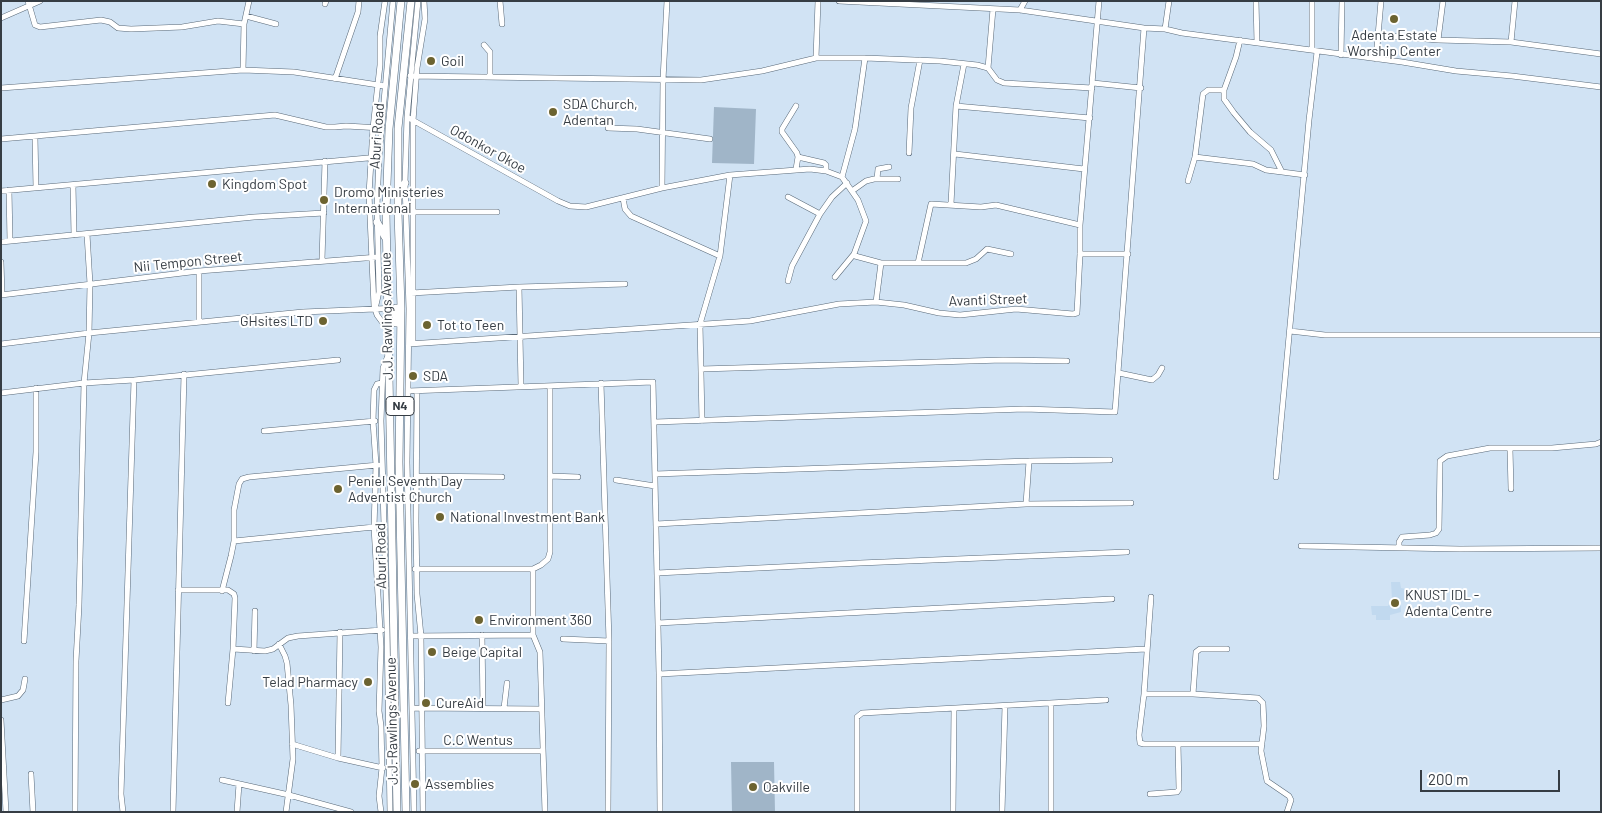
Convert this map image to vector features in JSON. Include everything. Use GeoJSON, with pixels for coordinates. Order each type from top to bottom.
{"type":"FeatureCollection","features":[{"type":"Feature","properties":{"kind":"highway","name":"Aburi Road"},"geometry":{"type":"LineString","coordinates":[[397,812],[392,738],[389,353],[386,239],[389,129],[401,1]]}},
{"type":"Feature","properties":{"kind":"highway","name":"J.J. Rawlings Avenue"},"geometry":{"type":"LineString","coordinates":[[406,812],[403,462],[398,308],[398,128],[411,1]]}},
{"type":"Feature","properties":{"kind":"highway"},"geometry":{"type":"LineString","coordinates":[[398,196],[405,183]]}},
{"type":"Feature","properties":{"kind":"highway"},"geometry":{"type":"LineString","coordinates":[[378,222],[386,239]]}},
{"type":"Feature","properties":{"kind":"highway"},"geometry":{"type":"LineString","coordinates":[[404,721],[413,720]]}},
{"type":"Feature","properties":{"kind":"street"},"geometry":{"type":"LineString","coordinates":[[1,18],[28,4],[40,1]]}},
{"type":"Feature","properties":{"kind":"street"},"geometry":{"type":"LineString","coordinates":[[243,70],[244,24],[249,1]]}},
{"type":"Feature","properties":{"kind":"street"},"geometry":{"type":"LineString","coordinates":[[335,79],[358,12],[359,1]]}},
{"type":"Feature","properties":{"kind":"street"},"geometry":{"type":"LineString","coordinates":[[384,1],[380,36],[379,85],[373,128],[368,194],[372,257],[372,295],[376,315],[388,331]]}},
{"type":"Feature","properties":{"kind":"street"},"geometry":{"type":"LineString","coordinates":[[375,309],[379,292],[378,157],[393,1]]}},
{"type":"Feature","properties":{"kind":"street"},"geometry":{"type":"LineString","coordinates":[[414,812],[409,536],[403,462],[411,343],[413,76],[418,1]]}},
{"type":"Feature","properties":{"kind":"street"},"geometry":{"type":"LineString","coordinates":[[411,293],[405,183],[407,117],[413,76],[425,19],[424,1]]}},
{"type":"Feature","properties":{"kind":"street"},"geometry":{"type":"LineString","coordinates":[[500,1],[502,24]]}},
{"type":"Feature","properties":{"kind":"street"},"geometry":{"type":"LineString","coordinates":[[662,188],[663,80],[667,1]]}},
{"type":"Feature","properties":{"kind":"street"},"geometry":{"type":"LineString","coordinates":[[816,58],[818,1]]}},
{"type":"Feature","properties":{"kind":"street"},"geometry":{"type":"LineString","coordinates":[[839,1],[933,4],[1020,10],[1456,71],[1601,87]]}},
{"type":"Feature","properties":{"kind":"street"},"geometry":{"type":"LineString","coordinates":[[1002,9],[1003,1]]}},
{"type":"Feature","properties":{"kind":"street"},"geometry":{"type":"LineString","coordinates":[[1020,10],[1025,1]]}},
{"type":"Feature","properties":{"kind":"street","name":"Avanti Street"},"geometry":{"type":"LineString","coordinates":[[411,343],[750,321],[800,312],[825,305],[876,302],[960,315],[1026,309],[1077,313],[1080,224],[1098,1]]}},
{"type":"Feature","properties":{"kind":"street"},"geometry":{"type":"LineString","coordinates":[[1166,29],[1169,1]]}},
{"type":"Feature","properties":{"kind":"street"},"geometry":{"type":"LineString","coordinates":[[1256,1],[1257,43]]}},
{"type":"Feature","properties":{"kind":"street"},"geometry":{"type":"LineString","coordinates":[[1276,477],[1314,51],[1312,1]]}},
{"type":"Feature","properties":{"kind":"street"},"geometry":{"type":"LineString","coordinates":[[1341,55],[1342,1]]}},
{"type":"Feature","properties":{"kind":"street"},"geometry":{"type":"LineString","coordinates":[[1376,59],[1381,1]]}},
{"type":"Feature","properties":{"kind":"street"},"geometry":{"type":"LineString","coordinates":[[1438,40],[1442,1]]}},
{"type":"Feature","properties":{"kind":"street"},"geometry":{"type":"LineString","coordinates":[[1511,42],[1515,1]]}},
{"type":"Feature","properties":{"kind":"street"},"geometry":{"type":"LineString","coordinates":[[28,4],[34,25],[40,28],[101,20],[110,22],[118,28],[131,29],[182,26],[218,21],[244,24]]}},
{"type":"Feature","properties":{"kind":"street"},"geometry":{"type":"LineString","coordinates":[[993,9],[988,68],[997,80],[1004,83],[1130,86],[1141,88]]}},
{"type":"Feature","properties":{"kind":"street"},"geometry":{"type":"LineString","coordinates":[[246,16],[276,24]]}},
{"type":"Feature","properties":{"kind":"street"},"geometry":{"type":"LineString","coordinates":[[655,422],[1024,409],[1114,412],[1116,410],[1119,373],[1142,77],[1144,28]]}},
{"type":"Feature","properties":{"kind":"street"},"geometry":{"type":"LineString","coordinates":[[1377,35],[1438,40],[1511,42],[1601,54]]}},
{"type":"Feature","properties":{"kind":"street"},"geometry":{"type":"LineString","coordinates":[[1240,40],[1236,58],[1224,90],[1224,99],[1250,132],[1270,150],[1282,172]]}},
{"type":"Feature","properties":{"kind":"street"},"geometry":{"type":"LineString","coordinates":[[484,45],[490,52],[490,77]]}},
{"type":"Feature","properties":{"kind":"street"},"geometry":{"type":"LineString","coordinates":[[413,76],[701,80],[735,76],[816,58],[920,60],[988,68]]}},
{"type":"Feature","properties":{"kind":"street"},"geometry":{"type":"LineString","coordinates":[[842,177],[855,129],[865,58]]}},
{"type":"Feature","properties":{"kind":"street"},"geometry":{"type":"LineString","coordinates":[[909,153],[911,108],[920,60]]}},
{"type":"Feature","properties":{"kind":"street"},"geometry":{"type":"LineString","coordinates":[[951,204],[956,106],[964,64]]}},
{"type":"Feature","properties":{"kind":"street"},"geometry":{"type":"LineString","coordinates":[[1,88],[243,70],[294,72],[385,86]]}},
{"type":"Feature","properties":{"kind":"street"},"geometry":{"type":"LineString","coordinates":[[1130,86],[1142,77]]}},
{"type":"Feature","properties":{"kind":"street"},"geometry":{"type":"LineString","coordinates":[[1188,181],[1195,156],[1203,94],[1208,90],[1224,90]]}},
{"type":"Feature","properties":{"kind":"street"},"geometry":{"type":"LineString","coordinates":[[796,106],[782,129],[782,132],[797,153],[796,170]]}},
{"type":"Feature","properties":{"kind":"street"},"geometry":{"type":"LineString","coordinates":[[956,106],[1090,118]]}},
{"type":"Feature","properties":{"kind":"street"},"geometry":{"type":"LineString","coordinates":[[1,139],[275,115],[326,127],[381,128]]}},
{"type":"Feature","properties":{"kind":"street","name":"Odonkor Okoe"},"geometry":{"type":"LineString","coordinates":[[407,117],[570,206],[586,207],[662,188],[730,175],[810,168],[826,171]]}},
{"type":"Feature","properties":{"kind":"street"},"geometry":{"type":"LineString","coordinates":[[608,128],[636,129],[710,139]]}},
{"type":"Feature","properties":{"kind":"street"},"geometry":{"type":"LineString","coordinates":[[34,137],[36,188]]}},
{"type":"Feature","properties":{"kind":"street"},"geometry":{"type":"LineString","coordinates":[[955,154],[1084,169]]}},
{"type":"Feature","properties":{"kind":"street"},"geometry":{"type":"LineString","coordinates":[[1195,156],[1253,164],[1266,170],[1304,175]]}},
{"type":"Feature","properties":{"kind":"street"},"geometry":{"type":"LineString","coordinates":[[1,191],[378,157]]}},
{"type":"Feature","properties":{"kind":"street"},"geometry":{"type":"LineString","coordinates":[[798,157],[824,163],[826,171],[842,177],[861,206],[866,224],[854,254],[835,277]]}},
{"type":"Feature","properties":{"kind":"street"},"geometry":{"type":"LineString","coordinates":[[322,260],[325,161]]}},
{"type":"Feature","properties":{"kind":"street"},"geometry":{"type":"LineString","coordinates":[[877,178],[878,169],[889,167]]}},
{"type":"Feature","properties":{"kind":"street"},"geometry":{"type":"LineString","coordinates":[[702,421],[700,324],[720,256],[730,175]]}},
{"type":"Feature","properties":{"kind":"street"},"geometry":{"type":"LineString","coordinates":[[852,191],[866,181],[877,178],[898,179]]}},
{"type":"Feature","properties":{"kind":"street"},"geometry":{"type":"LineString","coordinates":[[788,281],[792,266],[820,214],[832,197],[847,183]]}},
{"type":"Feature","properties":{"kind":"street"},"geometry":{"type":"LineString","coordinates":[[73,185],[74,235]]}},
{"type":"Feature","properties":{"kind":"street"},"geometry":{"type":"LineString","coordinates":[[9,190],[10,241]]}},
{"type":"Feature","properties":{"kind":"street"},"geometry":{"type":"LineString","coordinates":[[788,196],[820,214]]}},
{"type":"Feature","properties":{"kind":"street"},"geometry":{"type":"LineString","coordinates":[[623,198],[625,209],[631,216],[720,256]]}},
{"type":"Feature","properties":{"kind":"street"},"geometry":{"type":"LineString","coordinates":[[918,263],[930,204],[981,207],[996,205],[1080,224]]}},
{"type":"Feature","properties":{"kind":"street"},"geometry":{"type":"LineString","coordinates":[[406,212],[497,212]]}},
{"type":"Feature","properties":{"kind":"street"},"geometry":{"type":"LineString","coordinates":[[1,242],[254,217],[324,213]]}},
{"type":"Feature","properties":{"kind":"street"},"geometry":{"type":"LineString","coordinates":[[75,812],[76,661],[84,383],[90,333],[87,234]]}},
{"type":"Feature","properties":{"kind":"street"},"geometry":{"type":"LineString","coordinates":[[854,254],[855,256],[882,263],[966,263],[976,259],[987,249],[1011,254]]}},
{"type":"Feature","properties":{"kind":"street"},"geometry":{"type":"LineString","coordinates":[[1080,254],[1128,254]]}},
{"type":"Feature","properties":{"kind":"street","name":"Nii Tempon Street"},"geometry":{"type":"LineString","coordinates":[[2,295],[199,271],[378,257]]}},
{"type":"Feature","properties":{"kind":"street"},"geometry":{"type":"LineString","coordinates":[[1,262],[2,295]]}},
{"type":"Feature","properties":{"kind":"street"},"geometry":{"type":"LineString","coordinates":[[876,302],[882,263]]}},
{"type":"Feature","properties":{"kind":"street"},"geometry":{"type":"LineString","coordinates":[[198,322],[199,271]]}},
{"type":"Feature","properties":{"kind":"street"},"geometry":{"type":"LineString","coordinates":[[411,293],[625,284]]}},
{"type":"Feature","properties":{"kind":"street"},"geometry":{"type":"LineString","coordinates":[[519,287],[521,386]]}},
{"type":"Feature","properties":{"kind":"street"},"geometry":{"type":"LineString","coordinates":[[1,344],[90,333],[303,312],[398,308]]}},
{"type":"Feature","properties":{"kind":"street"},"geometry":{"type":"LineString","coordinates":[[1290,331],[1325,334],[1601,334]]}},
{"type":"Feature","properties":{"kind":"street"},"geometry":{"type":"LineString","coordinates":[[389,353],[382,383],[382,421],[387,629],[392,738],[389,769],[390,812]]}},
{"type":"Feature","properties":{"kind":"street"},"geometry":{"type":"LineString","coordinates":[[1,393],[84,383],[134,380],[338,360]]}},
{"type":"Feature","properties":{"kind":"street"},"geometry":{"type":"LineString","coordinates":[[701,369],[1003,360],[1067,361]]}},
{"type":"Feature","properties":{"kind":"street"},"geometry":{"type":"LineString","coordinates":[[1119,373],[1152,380],[1162,368]]}},
{"type":"Feature","properties":{"kind":"street"},"geometry":{"type":"LineString","coordinates":[[173,812],[184,374]]}},
{"type":"Feature","properties":{"kind":"street"},"geometry":{"type":"LineString","coordinates":[[123,812],[121,794],[134,380]]}},
{"type":"Feature","properties":{"kind":"street"},"geometry":{"type":"LineString","coordinates":[[408,391],[653,382],[660,812]]}},
{"type":"Feature","properties":{"kind":"street"},"geometry":{"type":"LineString","coordinates":[[381,812],[382,726],[380,711],[380,630],[374,527],[376,465],[373,421],[374,390],[377,384],[382,383]]}},
{"type":"Feature","properties":{"kind":"street"},"geometry":{"type":"LineString","coordinates":[[601,383],[609,641],[608,812]]}},
{"type":"Feature","properties":{"kind":"street"},"geometry":{"type":"LineString","coordinates":[[410,569],[533,568],[545,563],[549,555],[550,386]]}},
{"type":"Feature","properties":{"kind":"street"},"geometry":{"type":"LineString","coordinates":[[24,641],[36,452],[36,388]]}},
{"type":"Feature","properties":{"kind":"street"},"geometry":{"type":"LineString","coordinates":[[417,391],[416,536],[421,636],[422,812]]}},
{"type":"Feature","properties":{"kind":"street"},"geometry":{"type":"LineString","coordinates":[[264,431],[382,421]]}},
{"type":"Feature","properties":{"kind":"street"},"geometry":{"type":"LineString","coordinates":[[1398,548],[1402,537],[1430,535],[1436,533],[1439,529],[1440,461],[1447,456],[1490,448],[1560,448],[1601,442]]}},
{"type":"Feature","properties":{"kind":"street"},"geometry":{"type":"LineString","coordinates":[[1510,449],[1511,489]]}},
{"type":"Feature","properties":{"kind":"street"},"geometry":{"type":"LineString","coordinates":[[655,474],[1029,460],[1110,460]]}},
{"type":"Feature","properties":{"kind":"street"},"geometry":{"type":"LineString","coordinates":[[1026,504],[1029,460]]}},
{"type":"Feature","properties":{"kind":"street"},"geometry":{"type":"LineString","coordinates":[[222,591],[234,541],[234,510],[239,484],[242,479],[383,464]]}},
{"type":"Feature","properties":{"kind":"street"},"geometry":{"type":"LineString","coordinates":[[416,476],[502,477]]}},
{"type":"Feature","properties":{"kind":"street"},"geometry":{"type":"LineString","coordinates":[[550,476],[578,477]]}},
{"type":"Feature","properties":{"kind":"street"},"geometry":{"type":"LineString","coordinates":[[616,480],[655,486]]}},
{"type":"Feature","properties":{"kind":"street"},"geometry":{"type":"LineString","coordinates":[[656,524],[1026,504],[1131,504]]}},
{"type":"Feature","properties":{"kind":"street"},"geometry":{"type":"LineString","coordinates":[[234,541],[374,527]]}},
{"type":"Feature","properties":{"kind":"street"},"geometry":{"type":"LineString","coordinates":[[409,536],[416,536]]}},
{"type":"Feature","properties":{"kind":"street"},"geometry":{"type":"LineString","coordinates":[[1301,546],[1460,549],[1601,548]]}},
{"type":"Feature","properties":{"kind":"street"},"geometry":{"type":"LineString","coordinates":[[657,573],[1127,552]]}},
{"type":"Feature","properties":{"kind":"street"},"geometry":{"type":"LineString","coordinates":[[533,568],[533,635],[540,652],[545,812]]}},
{"type":"Feature","properties":{"kind":"street"},"geometry":{"type":"LineString","coordinates":[[377,576],[386,575]]}},
{"type":"Feature","properties":{"kind":"street"},"geometry":{"type":"LineString","coordinates":[[178,590],[231,591],[235,598],[228,703]]}},
{"type":"Feature","properties":{"kind":"street"},"geometry":{"type":"LineString","coordinates":[[1151,597],[1144,694],[1138,736],[1140,743],[1262,744]]}},
{"type":"Feature","properties":{"kind":"street"},"geometry":{"type":"LineString","coordinates":[[658,623],[1112,599]]}},
{"type":"Feature","properties":{"kind":"street"},"geometry":{"type":"LineString","coordinates":[[254,651],[255,611]]}},
{"type":"Feature","properties":{"kind":"street"},"geometry":{"type":"LineString","coordinates":[[233,649],[254,651],[273,649],[288,638],[298,636],[387,629]]}},
{"type":"Feature","properties":{"kind":"street"},"geometry":{"type":"LineString","coordinates":[[338,758],[340,632]]}},
{"type":"Feature","properties":{"kind":"street"},"geometry":{"type":"LineString","coordinates":[[482,635],[483,708]]}},
{"type":"Feature","properties":{"kind":"street"},"geometry":{"type":"LineString","coordinates":[[412,636],[533,635]]}},
{"type":"Feature","properties":{"kind":"street"},"geometry":{"type":"LineString","coordinates":[[563,639],[609,641]]}},
{"type":"Feature","properties":{"kind":"street"},"geometry":{"type":"LineString","coordinates":[[278,644],[287,663],[291,705],[293,759],[286,812]]}},
{"type":"Feature","properties":{"kind":"street"},"geometry":{"type":"LineString","coordinates":[[659,674],[1146,649]]}},
{"type":"Feature","properties":{"kind":"street"},"geometry":{"type":"LineString","coordinates":[[1193,694],[1196,652],[1200,649],[1228,649]]}},
{"type":"Feature","properties":{"kind":"street"},"geometry":{"type":"LineString","coordinates":[[1,700],[18,696],[23,690],[25,679]]}},
{"type":"Feature","properties":{"kind":"street"},"geometry":{"type":"LineString","coordinates":[[504,708],[507,683]]}},
{"type":"Feature","properties":{"kind":"street"},"geometry":{"type":"LineString","coordinates":[[1144,694],[1193,694],[1258,698],[1263,702],[1261,751],[1267,781],[1289,796],[1291,800],[1287,812]]}},
{"type":"Feature","properties":{"kind":"street"},"geometry":{"type":"LineString","coordinates":[[857,812],[859,714],[1106,700]]}},
{"type":"Feature","properties":{"kind":"street"},"geometry":{"type":"LineString","coordinates":[[1051,703],[1051,812]]}},
{"type":"Feature","properties":{"kind":"street"},"geometry":{"type":"LineString","coordinates":[[1002,812],[1005,706]]}},
{"type":"Feature","properties":{"kind":"street"},"geometry":{"type":"LineString","coordinates":[[413,708],[542,709]]}},
{"type":"Feature","properties":{"kind":"street"},"geometry":{"type":"LineString","coordinates":[[952,812],[954,709]]}},
{"type":"Feature","properties":{"kind":"street"},"geometry":{"type":"LineString","coordinates":[[1,720],[6,812]]}},
{"type":"Feature","properties":{"kind":"street"},"geometry":{"type":"LineString","coordinates":[[292,744],[338,758],[389,769]]}},
{"type":"Feature","properties":{"kind":"street"},"geometry":{"type":"LineString","coordinates":[[1150,794],[1177,792],[1179,789],[1178,744]]}},
{"type":"Feature","properties":{"kind":"street","name":"C.C Wentus"},"geometry":{"type":"LineString","coordinates":[[413,751],[542,751]]}},
{"type":"Feature","properties":{"kind":"street"},"geometry":{"type":"LineString","coordinates":[[32,774],[33,812]]}},
{"type":"Feature","properties":{"kind":"street"},"geometry":{"type":"LineString","coordinates":[[222,780],[289,795],[351,812]]}},
{"type":"Feature","properties":{"kind":"street"},"geometry":{"type":"LineString","coordinates":[[236,812],[239,784]]}},
{"type":"Feature","properties":{"kind":"shaded area"},"geometry":{"type":"Polygon","coordinates":[[[714,107],[756,109],[754,164],[712,163],[714,107]]]}},
{"type":"Feature","properties":{"kind":"shaded area","name":"KNUST IDL - Adenta Centre"},"geometry":{"type":"Polygon","coordinates":[[[1391,582],[1400,582],[1401,588],[1406,589],[1406,600],[1401,600],[1401,612],[1390,615],[1390,620],[1376,620],[1376,615],[1372,615],[1371,606],[1388,606],[1392,599],[1391,582]]]}},
{"type":"Feature","properties":{"kind":"shaded area","name":"Oakville"},"geometry":{"type":"Polygon","coordinates":[[[731,762],[774,762],[775,812],[732,812],[731,762]]]}},
{"type":"Feature","properties":{"kind":"place","name":"Adenta Estate Worship Center"},"geometry":{"type":"Point","coordinates":[1394,19]}},
{"type":"Feature","properties":{"kind":"place","name":"Goil"},"geometry":{"type":"Point","coordinates":[431,61]}},
{"type":"Feature","properties":{"kind":"place","name":"SDA Church, Adentan"},"geometry":{"type":"Point","coordinates":[553,112]}},
{"type":"Feature","properties":{"kind":"place","name":"Kingdom Spot"},"geometry":{"type":"Point","coordinates":[212,184]}},
{"type":"Feature","properties":{"kind":"place","name":"Dromo Ministeries International"},"geometry":{"type":"Point","coordinates":[324,200]}},
{"type":"Feature","properties":{"kind":"place","name":"GHsites LTD"},"geometry":{"type":"Point","coordinates":[323,321]}},
{"type":"Feature","properties":{"kind":"place","name":"Tot to Teen"},"geometry":{"type":"Point","coordinates":[427,325]}},
{"type":"Feature","properties":{"kind":"place","name":"SDA"},"geometry":{"type":"Point","coordinates":[413,376]}},
{"type":"Feature","properties":{"kind":"place","name":"Peniel Seventh Day Adventist Church"},"geometry":{"type":"Point","coordinates":[338,489]}},
{"type":"Feature","properties":{"kind":"place","name":"National Investment Bank"},"geometry":{"type":"Point","coordinates":[440,517]}},
{"type":"Feature","properties":{"kind":"place","name":"KNUST IDL - Adenta Centre"},"geometry":{"type":"Point","coordinates":[1395,603]}},
{"type":"Feature","properties":{"kind":"place","name":"Environment 360"},"geometry":{"type":"Point","coordinates":[479,620]}},
{"type":"Feature","properties":{"kind":"place","name":"Beige Capital"},"geometry":{"type":"Point","coordinates":[432,652]}},
{"type":"Feature","properties":{"kind":"place","name":"Telad Pharmacy"},"geometry":{"type":"Point","coordinates":[368,682]}},
{"type":"Feature","properties":{"kind":"place","name":"CureAid"},"geometry":{"type":"Point","coordinates":[426,703]}},
{"type":"Feature","properties":{"kind":"place","name":"Assemblies"},"geometry":{"type":"Point","coordinates":[415,784]}},
{"type":"Feature","properties":{"kind":"place","name":"Oakville"},"geometry":{"type":"Point","coordinates":[753,787]}}]}
